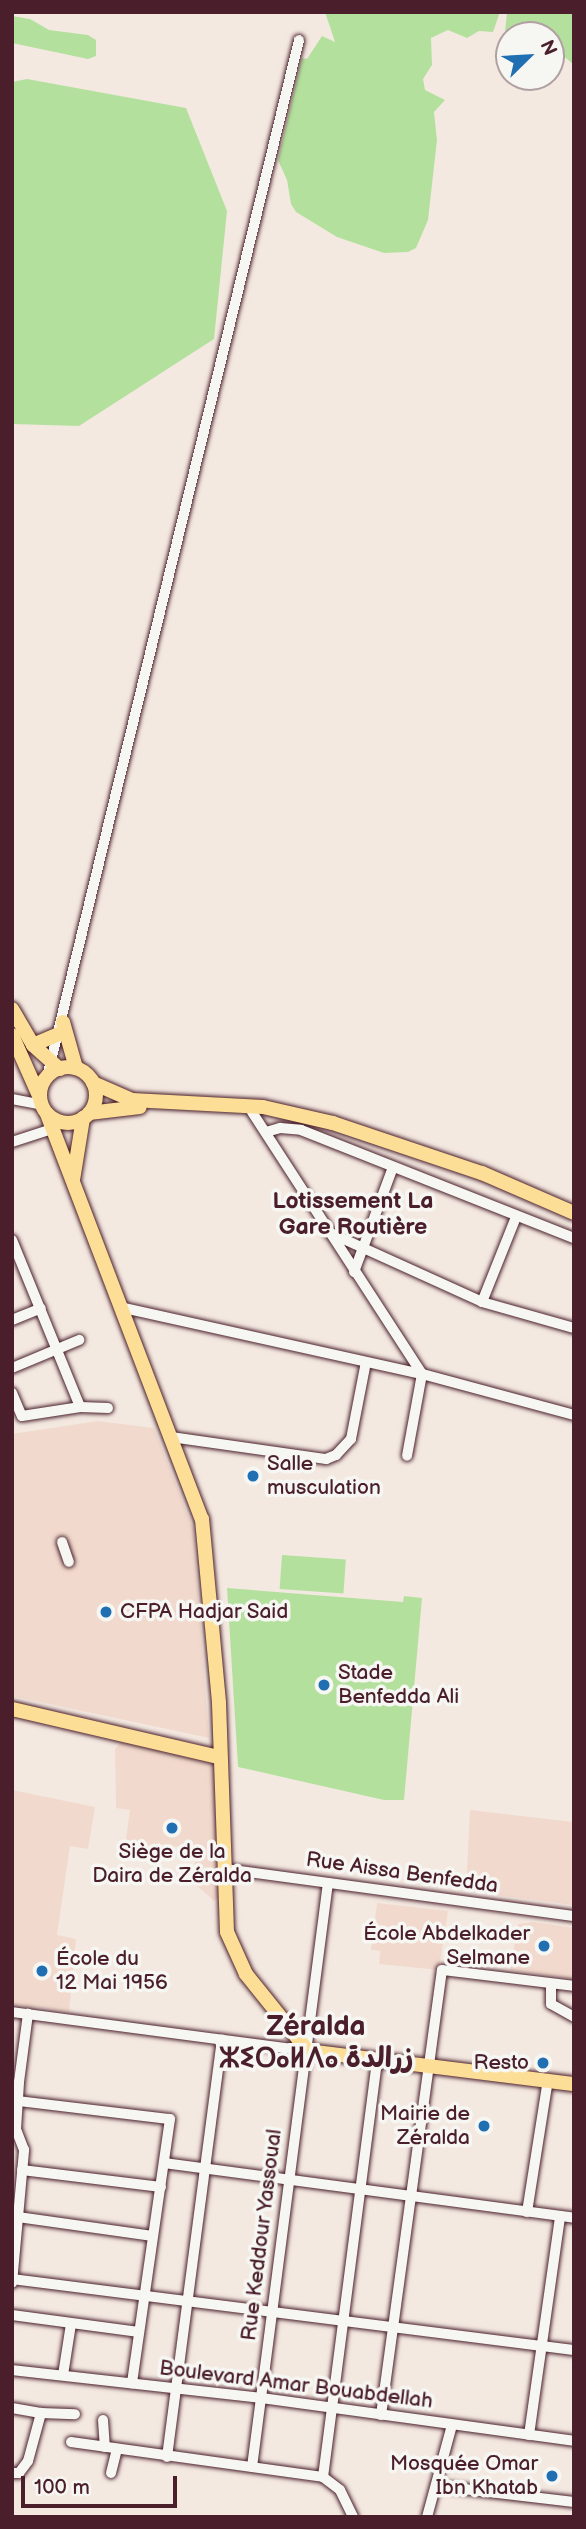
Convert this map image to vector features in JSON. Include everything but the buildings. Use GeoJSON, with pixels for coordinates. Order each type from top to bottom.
{"type":"FeatureCollection","features":[{"type":"Feature","properties":{"kind":"main road"},"geometry":{"type":"LineString","coordinates":[[12,1009],[33,1045],[56,1065],[76,1068]]}},
{"type":"Feature","properties":{"kind":"main road"},"geometry":{"type":"LineString","coordinates":[[33,1045],[61,1028],[76,1068],[93,1083],[132,1100],[278,1111],[333,1123],[482,1173],[574,1213]]}},
{"type":"Feature","properties":{"kind":"main road"},"geometry":{"type":"LineString","coordinates":[[12,1035],[124,1308],[202,1519],[208,1559],[226,1869],[227,1932],[246,1974],[307,2051],[574,2084]]}},
{"type":"Feature","properties":{"kind":"main road"},"geometry":{"type":"LineString","coordinates":[[43,1106],[47,1077],[56,1065]]}},
{"type":"Feature","properties":{"kind":"main road"},"geometry":{"type":"LineString","coordinates":[[73,1181],[86,1116],[96,1099],[93,1083]]}},
{"type":"Feature","properties":{"kind":"main road"},"geometry":{"type":"LineString","coordinates":[[43,1106],[68,1123],[86,1116],[132,1107],[278,1111]]}},
{"type":"Feature","properties":{"kind":"main road"},"geometry":{"type":"LineString","coordinates":[[12,1709],[219,1757]]}},
{"type":"Feature","properties":{"kind":"street"},"geometry":{"type":"LineString","coordinates":[[56,1065],[61,1028],[299,40]]}},
{"type":"Feature","properties":{"kind":"street"},"geometry":{"type":"LineString","coordinates":[[12,1099],[43,1106]]}},
{"type":"Feature","properties":{"kind":"street"},"geometry":{"type":"LineString","coordinates":[[252,1112],[422,1374],[407,1457]]}},
{"type":"Feature","properties":{"kind":"street"},"geometry":{"type":"LineString","coordinates":[[266,1132],[287,1127],[301,1130],[574,1238]]}},
{"type":"Feature","properties":{"kind":"street"},"geometry":{"type":"LineString","coordinates":[[12,1142],[52,1129]]}},
{"type":"Feature","properties":{"kind":"street"},"geometry":{"type":"LineString","coordinates":[[354,1272],[393,1167]]}},
{"type":"Feature","properties":{"kind":"street"},"geometry":{"type":"LineString","coordinates":[[482,1302],[516,1217]]}},
{"type":"Feature","properties":{"kind":"street"},"geometry":{"type":"LineString","coordinates":[[328,1232],[482,1302],[574,1328]]}},
{"type":"Feature","properties":{"kind":"street"},"geometry":{"type":"LineString","coordinates":[[12,1240],[80,1406]]}},
{"type":"Feature","properties":{"kind":"street"},"geometry":{"type":"LineString","coordinates":[[12,1320],[41,1308]]}},
{"type":"Feature","properties":{"kind":"street"},"geometry":{"type":"LineString","coordinates":[[124,1308],[422,1374],[574,1415]]}},
{"type":"Feature","properties":{"kind":"street"},"geometry":{"type":"LineString","coordinates":[[12,1368],[79,1340]]}},
{"type":"Feature","properties":{"kind":"street"},"geometry":{"type":"LineString","coordinates":[[171,1437],[326,1459],[337,1455],[351,1439],[366,1362]]}},
{"type":"Feature","properties":{"kind":"street"},"geometry":{"type":"LineString","coordinates":[[12,1394],[22,1416],[80,1406],[108,1408]]}},
{"type":"Feature","properties":{"kind":"street"},"geometry":{"type":"LineString","coordinates":[[62,1542],[69,1562]]}},
{"type":"Feature","properties":{"kind":"street","name":"Rue Aissa Benfedda"},"geometry":{"type":"LineString","coordinates":[[226,1869],[574,1916]]}},
{"type":"Feature","properties":{"kind":"street","name":"Rue Keddour Yassoual"},"geometry":{"type":"LineString","coordinates":[[252,2467],[286,2179],[307,2051],[328,1883]]}},
{"type":"Feature","properties":{"kind":"street"},"geometry":{"type":"LineString","coordinates":[[381,2415],[442,1970],[574,1986]]}},
{"type":"Feature","properties":{"kind":"street"},"geometry":{"type":"LineString","coordinates":[[551,1984],[551,2004],[574,2017]]}},
{"type":"Feature","properties":{"kind":"street"},"geometry":{"type":"LineString","coordinates":[[12,2012],[307,2051]]}},
{"type":"Feature","properties":{"kind":"street"},"geometry":{"type":"LineString","coordinates":[[28,2014],[16,2129],[22,2170],[12,2280],[574,2350]]}},
{"type":"Feature","properties":{"kind":"street"},"geometry":{"type":"LineString","coordinates":[[167,2456],[222,2040]]}},
{"type":"Feature","properties":{"kind":"street"},"geometry":{"type":"LineString","coordinates":[[323,2477],[340,2322],[377,2059]]}},
{"type":"Feature","properties":{"kind":"street"},"geometry":{"type":"LineString","coordinates":[[527,2212],[548,2080]]}},
{"type":"Feature","properties":{"kind":"street"},"geometry":{"type":"LineString","coordinates":[[18,2101],[170,2119],[132,2383]]}},
{"type":"Feature","properties":{"kind":"street"},"geometry":{"type":"LineString","coordinates":[[163,2163],[574,2218]]}},
{"type":"Feature","properties":{"kind":"street"},"geometry":{"type":"LineString","coordinates":[[22,2170],[161,2187]]}},
{"type":"Feature","properties":{"kind":"street"},"geometry":{"type":"LineString","coordinates":[[529,2435],[560,2216]]}},
{"type":"Feature","properties":{"kind":"street"},"geometry":{"type":"LineString","coordinates":[[16,2224],[153,2236]]}},
{"type":"Feature","properties":{"kind":"street"},"geometry":{"type":"LineString","coordinates":[[12,2315],[139,2332]]}},
{"type":"Feature","properties":{"kind":"street"},"geometry":{"type":"LineString","coordinates":[[63,2375],[71,2324]]}},
{"type":"Feature","properties":{"kind":"street","name":"Boulevard Amar Bouabdellah"},"geometry":{"type":"LineString","coordinates":[[12,2370],[261,2398],[574,2441]]}},
{"type":"Feature","properties":{"kind":"street"},"geometry":{"type":"LineString","coordinates":[[12,2409],[75,2414]]}},
{"type":"Feature","properties":{"kind":"street"},"geometry":{"type":"LineString","coordinates":[[12,2473],[19,2473],[28,2461],[41,2413]]}},
{"type":"Feature","properties":{"kind":"street"},"geometry":{"type":"LineString","coordinates":[[103,2420],[105,2447]]}},
{"type":"Feature","properties":{"kind":"street"},"geometry":{"type":"LineString","coordinates":[[427,2517],[438,2486],[452,2425]]}},
{"type":"Feature","properties":{"kind":"street"},"geometry":{"type":"LineString","coordinates":[[71,2442],[323,2477],[340,2490],[353,2517]]}},
{"type":"Feature","properties":{"kind":"street"},"geometry":{"type":"LineString","coordinates":[[111,2473],[117,2449]]}},
{"type":"Feature","properties":{"kind":"street"},"geometry":{"type":"LineString","coordinates":[[438,2486],[574,2502]]}},
{"type":"Feature","properties":{"kind":"shaded area","name":"CFPA Hadjar Said"},"geometry":{"type":"Polygon","coordinates":[[[98,1421],[154,1428],[193,1528],[209,1738],[12,1696],[12,1434],[98,1421]]]}},
{"type":"Feature","properties":{"kind":"shaded area","name":"Siège de la Daira de Zéralda"},"geometry":{"type":"Polygon","coordinates":[[[121,1742],[214,1760],[221,1895],[214,1901],[196,1885],[194,1847],[125,1846],[130,1810],[116,1808],[115,1749],[121,1742]]]}},
{"type":"Feature","properties":{"kind":"shaded area"},"geometry":{"type":"Polygon","coordinates":[[[12,1790],[95,1807],[88,1849],[70,1846],[57,1935],[76,1939],[69,2012],[12,2004],[12,1790]]]}},
{"type":"Feature","properties":{"kind":"shaded area"},"geometry":{"type":"Polygon","coordinates":[[[470,1810],[574,1822],[574,1905],[466,1891],[470,1810]]]}},
{"type":"Feature","properties":{"kind":"shaded area"},"geometry":{"type":"Polygon","coordinates":[[[377,1903],[448,1911],[439,1970],[379,1964],[380,1951],[371,1950],[377,1903]]]}},
{"type":"Feature","properties":{"kind":"shaded area","name":"École Abdelkader Selmane"},"geometry":{"type":"Polygon","coordinates":[[[533,1922],[574,1928],[574,1979],[510,1970],[518,1924],[533,1922]]]}},
{"type":"Feature","properties":{"kind":"green space"},"geometry":{"type":"Polygon","coordinates":[[[325,12],[500,12],[493,32],[479,31],[467,38],[448,30],[431,38],[432,65],[423,79],[425,90],[445,100],[434,112],[437,140],[428,220],[416,248],[408,252],[384,253],[337,237],[296,212],[291,204],[287,180],[278,160],[302,58],[307,59],[322,36],[335,42],[325,12]]]}},
{"type":"Feature","properties":{"kind":"green space"},"geometry":{"type":"Polygon","coordinates":[[[507,12],[574,12],[574,65],[565,57],[565,21],[506,21],[507,12]]]}},
{"type":"Feature","properties":{"kind":"green space"},"geometry":{"type":"Polygon","coordinates":[[[12,16],[30,19],[49,30],[88,35],[96,40],[96,56],[88,59],[12,43],[12,16]]]}},
{"type":"Feature","properties":{"kind":"green space"},"geometry":{"type":"Polygon","coordinates":[[[27,79],[186,108],[227,211],[214,339],[79,426],[12,424],[12,82],[27,79]]]}},
{"type":"Feature","properties":{"kind":"green space"},"geometry":{"type":"Polygon","coordinates":[[[282,1555],[346,1559],[343,1593],[280,1589],[282,1555]]]}},
{"type":"Feature","properties":{"kind":"green space","name":"Stade Benfedda Ali"},"geometry":{"type":"Polygon","coordinates":[[[227,1588],[403,1602],[404,1596],[422,1598],[404,1800],[384,1800],[238,1767],[227,1588]]]}},
{"type":"Feature","properties":{"kind":"place","name":"Salle musculation"},"geometry":{"type":"Point","coordinates":[253,1476]}},
{"type":"Feature","properties":{"kind":"place","name":"CFPA Hadjar Said"},"geometry":{"type":"Point","coordinates":[106,1612]}},
{"type":"Feature","properties":{"kind":"place","name":"Stade Benfedda Ali"},"geometry":{"type":"Point","coordinates":[324,1685]}},
{"type":"Feature","properties":{"kind":"place","name":"Siège de la Daira de Zéralda"},"geometry":{"type":"Point","coordinates":[172,1828]}},
{"type":"Feature","properties":{"kind":"place","name":"École Abdelkader Selmane"},"geometry":{"type":"Point","coordinates":[544,1946]}},
{"type":"Feature","properties":{"kind":"place","name":"École du 12 Mai 1956"},"geometry":{"type":"Point","coordinates":[42,1971]}},
{"type":"Feature","properties":{"kind":"place","name":"Resto"},"geometry":{"type":"Point","coordinates":[543,2063]}},
{"type":"Feature","properties":{"kind":"place","name":"Mairie de Zéralda"},"geometry":{"type":"Point","coordinates":[484,2126]}},
{"type":"Feature","properties":{"kind":"place","name":"Mosquée Omar Ibn Khatab"},"geometry":{"type":"Point","coordinates":[552,2476]}},
{"type":"Feature","properties":{"kind":"district","name":"Lotissement La Gare Routière"},"geometry":{"type":"Point","coordinates":[353,1214]}},
{"type":"Feature","properties":{"kind":"district","name":"Zéralda ⵣⵉⵔⴰⵍⴷⴰ زرالدة"},"geometry":{"type":"Point","coordinates":[316,2043]}}]}
